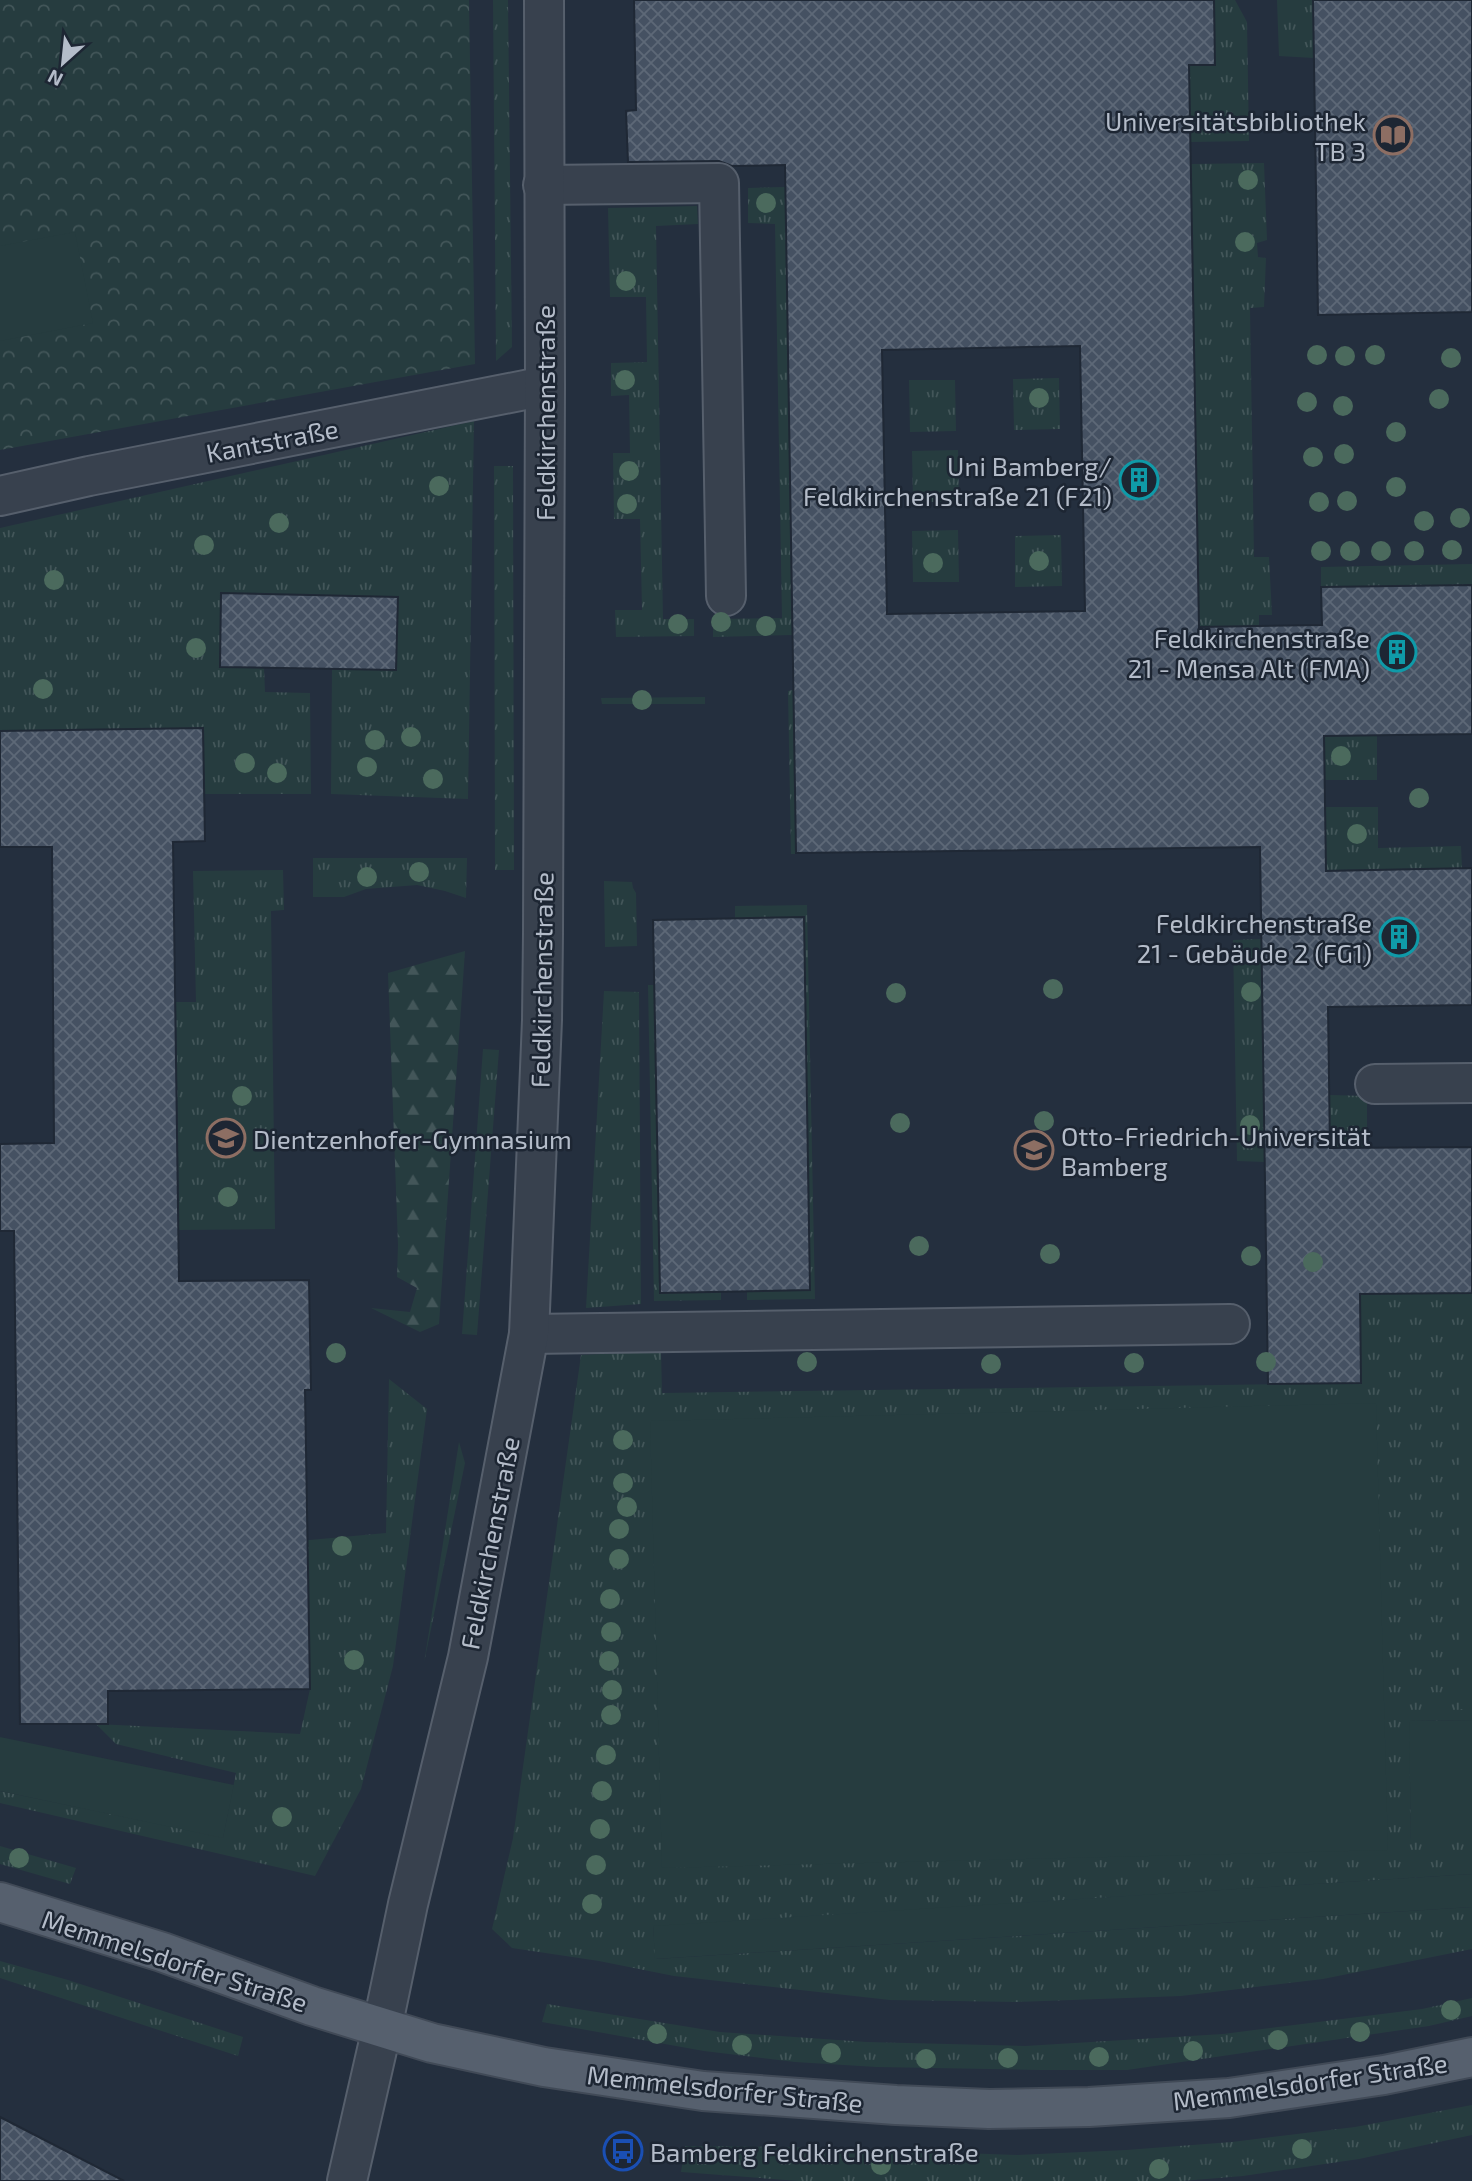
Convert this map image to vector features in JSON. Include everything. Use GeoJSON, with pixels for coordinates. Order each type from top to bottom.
{"type":"FeatureCollection","features":[{"type":"Feature","properties":{"kind":"main road","name":"Memmelsdorfer Straße"},"geometry":{"type":"LineString","coordinates":[[0,1902],[162,1952],[301,2002],[432,2043],[489,2056],[703,2091],[989,2109],[1090,2107],[1229,2098],[1384,2075],[1472,2057]]}},
{"type":"Feature","properties":{"kind":"street","name":"Feldkirchenstraße"},"geometry":{"type":"LineString","coordinates":[[347,2181],[410,1897],[468,1657],[529,1334],[542,1020],[544,0]]}},
{"type":"Feature","properties":{"kind":"street"},"geometry":{"type":"LineString","coordinates":[[543,185],[719,183],[726,596]]}},
{"type":"Feature","properties":{"kind":"street","name":"Kantstraße"},"geometry":{"type":"LineString","coordinates":[[0,496],[545,386]]}},
{"type":"Feature","properties":{"kind":"street"},"geometry":{"type":"LineString","coordinates":[[1375,1084],[1472,1083]]}},
{"type":"Feature","properties":{"kind":"street"},"geometry":{"type":"LineString","coordinates":[[529,1334],[1230,1324]]}},
{"type":"Feature","properties":{"kind":"green space"},"geometry":{"type":"Polygon","coordinates":[[[0,0],[469,0],[475,364],[0,450],[0,0]]]}},
{"type":"Feature","properties":{"kind":"green space"},"geometry":{"type":"Polygon","coordinates":[[[493,0],[508,0],[512,347],[496,361],[493,0]]]}},
{"type":"Feature","properties":{"kind":"green space"},"geometry":{"type":"Polygon","coordinates":[[[1214,0],[1235,0],[1247,22],[1249,141],[1191,142],[1190,92],[1131,67],[1214,65],[1214,0]]]}},
{"type":"Feature","properties":{"kind":"green space"},"geometry":{"type":"Polygon","coordinates":[[[1277,0],[1336,0],[1313,1],[1314,58],[1279,56],[1277,0]]]}},
{"type":"Feature","properties":{"kind":"green space"},"geometry":{"type":"Polygon","coordinates":[[[1264,163],[1267,240],[1257,243],[1258,257],[1266,258],[1264,307],[1250,308],[1254,557],[1269,557],[1272,615],[1259,615],[1259,626],[1199,627],[1191,164],[1264,163]]]}},
{"type":"Feature","properties":{"kind":"green space"},"geometry":{"type":"Polygon","coordinates":[[[785,187],[792,635],[713,637],[713,619],[782,618],[775,224],[748,223],[748,188],[785,187]]]}},
{"type":"Feature","properties":{"kind":"green space"},"geometry":{"type":"Polygon","coordinates":[[[697,206],[698,224],[656,226],[663,619],[694,619],[694,636],[616,637],[615,610],[642,610],[640,519],[614,519],[613,453],[630,453],[629,395],[611,396],[611,363],[647,362],[646,297],[610,297],[608,208],[697,206]]]}},
{"type":"Feature","properties":{"kind":"green space"},"geometry":{"type":"Polygon","coordinates":[[[75,232],[93,323],[0,341],[0,246],[75,232]]]}},
{"type":"Feature","properties":{"kind":"green space"},"geometry":{"type":"Polygon","coordinates":[[[1059,378],[1060,429],[1014,430],[1013,379],[1059,378]]]}},
{"type":"Feature","properties":{"kind":"green space"},"geometry":{"type":"Polygon","coordinates":[[[909,380],[955,380],[956,431],[910,432],[909,380]]]}},
{"type":"Feature","properties":{"kind":"green space"},"geometry":{"type":"Polygon","coordinates":[[[474,421],[468,799],[331,794],[332,669],[396,670],[398,597],[264,667],[265,692],[310,693],[311,794],[204,794],[203,728],[0,731],[0,528],[474,421]]]}},
{"type":"Feature","properties":{"kind":"green space"},"geometry":{"type":"Polygon","coordinates":[[[958,450],[959,502],[913,502],[912,451],[958,450]]]}},
{"type":"Feature","properties":{"kind":"green space"},"geometry":{"type":"Polygon","coordinates":[[[494,466],[513,466],[514,870],[495,870],[494,466]]]}},
{"type":"Feature","properties":{"kind":"green space"},"geometry":{"type":"Polygon","coordinates":[[[958,530],[959,582],[913,582],[912,531],[958,530]]]}},
{"type":"Feature","properties":{"kind":"green space"},"geometry":{"type":"Polygon","coordinates":[[[1061,535],[1062,586],[1015,587],[1015,536],[1061,535]]]}},
{"type":"Feature","properties":{"kind":"green space"},"geometry":{"type":"Polygon","coordinates":[[[1472,564],[1472,585],[1321,587],[1321,567],[1472,564]]]}},
{"type":"Feature","properties":{"kind":"green space"},"geometry":{"type":"Polygon","coordinates":[[[793,690],[796,854],[791,854],[788,691],[793,690]]]}},
{"type":"Feature","properties":{"kind":"green space"},"geometry":{"type":"Polygon","coordinates":[[[705,697],[705,704],[602,704],[601,698],[705,697]]]}},
{"type":"Feature","properties":{"kind":"green space"},"geometry":{"type":"Polygon","coordinates":[[[1377,735],[1377,780],[1324,780],[1324,736],[1377,735]]]}},
{"type":"Feature","properties":{"kind":"green space"},"geometry":{"type":"Polygon","coordinates":[[[1325,807],[1378,807],[1378,848],[1461,846],[1462,868],[1326,870],[1325,807]]]}},
{"type":"Feature","properties":{"kind":"green space"},"geometry":{"type":"Polygon","coordinates":[[[313,858],[467,858],[466,898],[417,885],[366,889],[344,897],[313,897],[313,858]]]}},
{"type":"Feature","properties":{"kind":"green space"},"geometry":{"type":"Polygon","coordinates":[[[283,870],[284,910],[271,911],[275,1229],[179,1230],[176,1002],[196,1002],[193,871],[283,870]]]}},
{"type":"Feature","properties":{"kind":"green space"},"geometry":{"type":"Polygon","coordinates":[[[604,881],[632,882],[636,893],[637,946],[605,947],[604,881]]]}},
{"type":"Feature","properties":{"kind":"green space"},"geometry":{"type":"Polygon","coordinates":[[[807,905],[815,1299],[747,1300],[747,1291],[810,1290],[804,918],[735,918],[735,906],[807,905]]]}},
{"type":"Feature","properties":{"kind":"green space"},"geometry":{"type":"Polygon","coordinates":[[[1261,939],[1265,1162],[1237,1161],[1233,940],[1261,939]]]}},
{"type":"Feature","properties":{"kind":"green space"},"geometry":{"type":"Polygon","coordinates":[[[465,951],[439,1324],[420,1332],[371,1308],[410,1312],[417,1288],[397,1277],[388,973],[465,951]]]}},
{"type":"Feature","properties":{"kind":"green space"},"geometry":{"type":"Polygon","coordinates":[[[648,985],[654,985],[655,989],[660,1292],[721,1292],[721,1300],[654,1301],[648,985]]]}},
{"type":"Feature","properties":{"kind":"green space"},"geometry":{"type":"Polygon","coordinates":[[[604,991],[639,992],[641,1304],[586,1308],[604,991]]]}},
{"type":"Feature","properties":{"kind":"green space"},"geometry":{"type":"Polygon","coordinates":[[[483,1049],[499,1050],[477,1335],[462,1334],[483,1049]]]}},
{"type":"Feature","properties":{"kind":"green space"},"geometry":{"type":"Polygon","coordinates":[[[1330,1095],[1367,1096],[1367,1149],[1330,1149],[1330,1095]]]}},
{"type":"Feature","properties":{"kind":"green space"},"geometry":{"type":"Polygon","coordinates":[[[1472,1293],[1472,1360],[1459,1361],[1459,1708],[1472,1709],[1472,1720],[1410,1721],[1411,1841],[1472,1841],[1472,1874],[653,1927],[656,1959],[1472,1907],[1472,1949],[1323,1979],[1181,1996],[1017,2002],[890,2000],[674,1976],[512,1948],[492,1929],[513,1838],[581,1355],[661,1351],[662,1393],[1360,1383],[1359,1294],[1472,1293]]]}},
{"type":"Feature","properties":{"kind":"green space"},"geometry":{"type":"Polygon","coordinates":[[[1459,1360],[1472,1360],[1472,1709],[1459,1709],[1459,1360]]]}},
{"type":"Feature","properties":{"kind":"green space"},"geometry":{"type":"Polygon","coordinates":[[[389,1379],[427,1409],[393,1666],[361,1789],[315,1876],[0,1803],[0,1791],[223,1837],[236,1773],[116,1744],[96,1724],[300,1734],[310,1689],[308,1580],[299,1541],[386,1533],[389,1379]]]}},
{"type":"Feature","properties":{"kind":"green space"},"geometry":{"type":"Polygon","coordinates":[[[1376,1403],[1388,1850],[662,1868],[650,1421],[1376,1403]]]}},
{"type":"Feature","properties":{"kind":"green space"},"geometry":{"type":"Polygon","coordinates":[[[459,1442],[465,1463],[424,1663],[459,1442]]]}},
{"type":"Feature","properties":{"kind":"green space"},"geometry":{"type":"Polygon","coordinates":[[[1472,1720],[1472,1841],[1411,1841],[1409,1721],[1472,1720]]]}},
{"type":"Feature","properties":{"kind":"green space"},"geometry":{"type":"Polygon","coordinates":[[[0,1737],[234,1785],[223,1838],[0,1791],[0,1737]]]}},
{"type":"Feature","properties":{"kind":"green space"},"geometry":{"type":"Polygon","coordinates":[[[0,1846],[76,1868],[70,1884],[0,1864],[0,1846]]]}},
{"type":"Feature","properties":{"kind":"green space"},"geometry":{"type":"Polygon","coordinates":[[[1472,1874],[1472,1907],[655,1959],[653,1926],[1472,1874]]]}},
{"type":"Feature","properties":{"kind":"green space"},"geometry":{"type":"Polygon","coordinates":[[[0,1961],[68,1980],[243,2037],[238,2056],[0,1978],[0,1961]]]}},
{"type":"Feature","properties":{"kind":"green space"},"geometry":{"type":"Polygon","coordinates":[[[1472,1998],[1472,2016],[1429,2026],[1127,2070],[877,2067],[795,2062],[704,2051],[542,2022],[547,2004],[720,2032],[867,2042],[1025,2046],[1223,2034],[1422,2009],[1472,1998]]]}},
{"type":"Feature","properties":{"kind":"green space"},"geometry":{"type":"Polygon","coordinates":[[[1472,2105],[1472,2135],[1359,2159],[1243,2176],[1182,2181],[799,2181],[681,2172],[685,2146],[1017,2155],[1126,2150],[1232,2142],[1355,2127],[1472,2105]]]}},
{"type":"Feature","properties":{"kind":"building"},"geometry":{"type":"Polygon","coordinates":[[[634,0],[1214,0],[1215,65],[1189,65],[1199,627],[1322,625],[1321,587],[1472,585],[1472,734],[1324,736],[1326,871],[1472,868],[1472,1005],[1328,1007],[1330,1148],[1472,1147],[1472,1293],[1360,1294],[1361,1383],[1268,1384],[1260,847],[796,853],[785,165],[732,166],[719,161],[628,162],[626,111],[636,110],[634,0]],[[1080,346],[882,350],[887,614],[1085,611],[1080,346]]]}},
{"type":"Feature","properties":{"kind":"building","name":"Universitätsbibliothek TB 3"},"geometry":{"type":"Polygon","coordinates":[[[1313,0],[1472,0],[1472,312],[1318,315],[1313,0]]]}},
{"type":"Feature","properties":{"kind":"building"},"geometry":{"type":"Polygon","coordinates":[[[221,593],[398,597],[396,670],[220,667],[221,593]]]}},
{"type":"Feature","properties":{"kind":"building"},"geometry":{"type":"Polygon","coordinates":[[[203,728],[205,841],[173,842],[179,1281],[309,1280],[311,1390],[305,1390],[310,1689],[108,1691],[108,1724],[20,1724],[14,1231],[0,1231],[0,1144],[54,1143],[52,847],[0,847],[0,731],[203,728]]]}},
{"type":"Feature","properties":{"kind":"building"},"geometry":{"type":"Polygon","coordinates":[[[804,917],[810,1290],[660,1293],[653,920],[804,917]]]}},
{"type":"Feature","properties":{"kind":"building"},"geometry":{"type":"Polygon","coordinates":[[[0,2117],[124,2181],[0,2181],[0,2117]]]}},
{"type":"Feature","properties":{"kind":"place","name":"Universitätsbibliothek TB 3"},"geometry":{"type":"Point","coordinates":[1393,135]}},
{"type":"Feature","properties":{"kind":"place","name":"Uni Bamberg/ Feldkirchenstraße 21 (F21)"},"geometry":{"type":"Point","coordinates":[1139,480]}},
{"type":"Feature","properties":{"kind":"place","name":"Feldkirchenstraße 21 - Mensa Alt (FMA)"},"geometry":{"type":"Point","coordinates":[1397,652]}},
{"type":"Feature","properties":{"kind":"place","name":"Feldkirchenstraße 21 - Gebäude 2 (FG1)"},"geometry":{"type":"Point","coordinates":[1399,937]}},
{"type":"Feature","properties":{"kind":"place","name":"Dientzenhofer-Gymnasium"},"geometry":{"type":"Point","coordinates":[226,1138]}},
{"type":"Feature","properties":{"kind":"place","name":"Otto-Friedrich-Universität Bamberg"},"geometry":{"type":"Point","coordinates":[1034,1150]}},
{"type":"Feature","properties":{"kind":"place","name":"Bamberg Feldkirchenstraße"},"geometry":{"type":"Point","coordinates":[623,2151]}}]}
